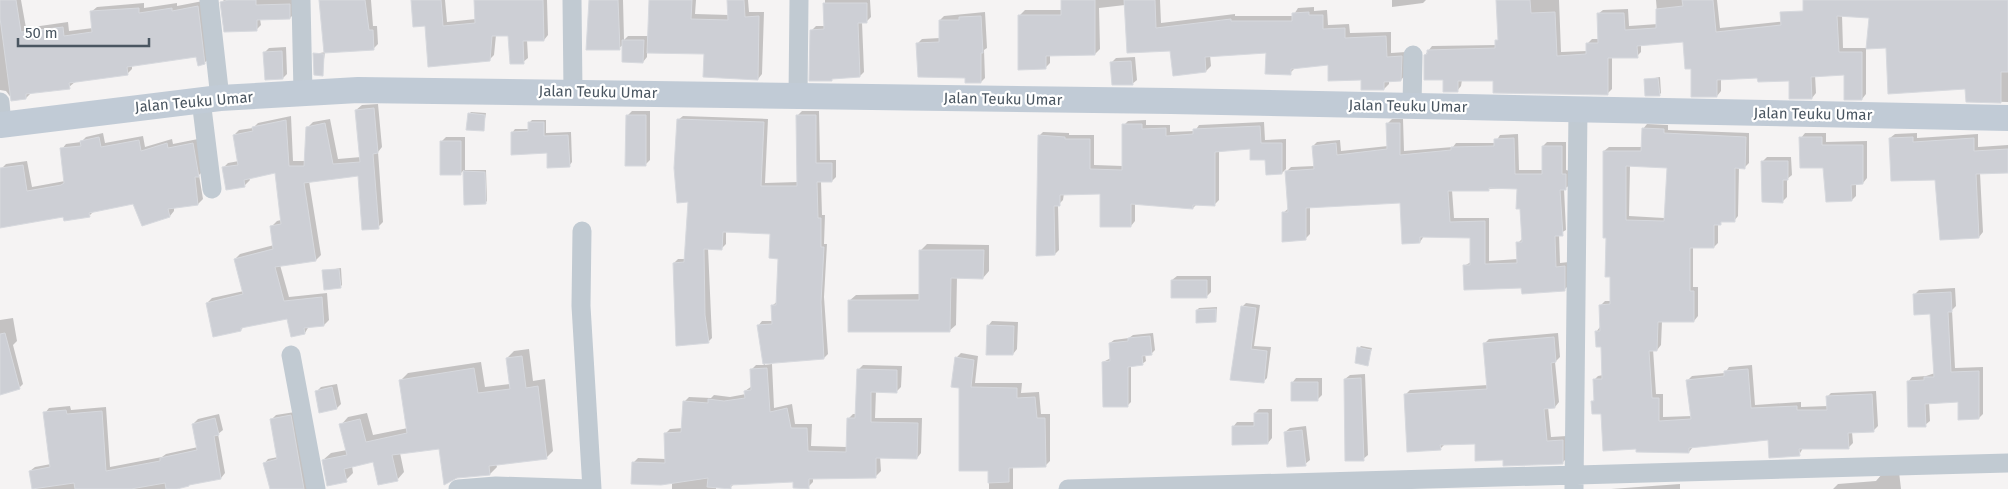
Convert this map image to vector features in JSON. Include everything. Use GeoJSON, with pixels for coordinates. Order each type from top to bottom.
{"type":"FeatureCollection","features":[{"type":"Feature","properties":{"kind":"main road","name":"Jalan Teuku Umar"},"geometry":{"type":"LineString","coordinates":[[1,117],[210,99],[358,90],[1412,106],[2008,118]]}},
{"type":"Feature","properties":{"kind":"street"},"geometry":{"type":"LineString","coordinates":[[209,0],[212,189]]}},
{"type":"Feature","properties":{"kind":"street"},"geometry":{"type":"LineString","coordinates":[[301,0],[303,93]]}},
{"type":"Feature","properties":{"kind":"street"},"geometry":{"type":"LineString","coordinates":[[572,0],[573,92]]}},
{"type":"Feature","properties":{"kind":"street"},"geometry":{"type":"LineString","coordinates":[[798,96],[799,0]]}},
{"type":"Feature","properties":{"kind":"street"},"geometry":{"type":"LineString","coordinates":[[1412,106],[1413,55]]}},
{"type":"Feature","properties":{"kind":"street"},"geometry":{"type":"LineString","coordinates":[[1574,482],[1578,109]]}},
{"type":"Feature","properties":{"kind":"street"},"geometry":{"type":"LineString","coordinates":[[462,489],[496,486],[592,489],[581,306],[582,230]]}},
{"type":"Feature","properties":{"kind":"street"},"geometry":{"type":"LineString","coordinates":[[291,355],[316,489]]}},
{"type":"Feature","properties":{"kind":"street"},"geometry":{"type":"LineString","coordinates":[[1068,489],[1574,482],[2008,463]]}},
{"type":"Feature","properties":{"kind":"building"},"geometry":{"type":"Polygon","coordinates":[[[0,0],[16,0],[21,32],[63,27],[64,36],[92,32],[90,11],[139,8],[139,13],[172,8],[172,11],[198,6],[205,64],[198,66],[196,57],[127,67],[128,75],[69,83],[70,89],[26,94],[26,99],[11,101],[0,18],[0,0]]]}},
{"type":"Feature","properties":{"kind":"building"},"geometry":{"type":"Polygon","coordinates":[[[256,0],[256,5],[290,4],[290,19],[257,20],[257,31],[224,32],[220,2],[256,0]]]}},
{"type":"Feature","properties":{"kind":"building"},"geometry":{"type":"Polygon","coordinates":[[[319,0],[365,0],[369,30],[373,30],[374,50],[324,53],[319,0]]]}},
{"type":"Feature","properties":{"kind":"building"},"geometry":{"type":"Polygon","coordinates":[[[411,0],[441,0],[443,26],[475,23],[474,0],[543,0],[544,41],[523,41],[524,64],[510,64],[508,36],[492,36],[490,61],[428,67],[425,26],[413,27],[411,0]]]}},
{"type":"Feature","properties":{"kind":"building"},"geometry":{"type":"Polygon","coordinates":[[[589,0],[618,0],[620,50],[586,50],[589,0]]]}},
{"type":"Feature","properties":{"kind":"building"},"geometry":{"type":"Polygon","coordinates":[[[649,0],[692,0],[691,19],[728,20],[727,0],[744,0],[745,17],[759,16],[758,80],[703,77],[704,54],[647,53],[649,0]]]}},
{"type":"Feature","properties":{"kind":"building"},"geometry":{"type":"Polygon","coordinates":[[[1061,0],[1095,0],[1095,55],[1046,56],[1046,69],[1018,70],[1018,15],[1061,15],[1061,0]]]}},
{"type":"Feature","properties":{"kind":"building"},"geometry":{"type":"Polygon","coordinates":[[[1124,0],[1155,0],[1156,28],[1231,19],[1231,21],[1292,21],[1292,13],[1309,12],[1309,15],[1323,15],[1323,29],[1345,28],[1345,38],[1386,36],[1387,57],[1402,56],[1401,81],[1384,82],[1384,90],[1361,90],[1361,80],[1328,81],[1328,65],[1291,69],[1291,75],[1265,74],[1266,53],[1205,57],[1206,72],[1173,76],[1170,51],[1127,53],[1124,0]]]}},
{"type":"Feature","properties":{"kind":"building"},"geometry":{"type":"Polygon","coordinates":[[[1496,0],[1530,0],[1531,13],[1555,12],[1557,56],[1586,54],[1586,43],[1598,43],[1597,13],[1624,13],[1625,30],[1656,28],[1656,9],[1683,6],[1682,0],[1713,0],[1716,32],[1781,25],[1780,12],[1803,11],[1803,0],[2008,0],[2008,72],[2001,72],[2001,103],[1966,102],[1965,89],[1888,94],[1886,48],[1866,49],[1869,18],[1837,16],[1839,52],[1862,52],[1862,100],[1844,100],[1844,75],[1811,77],[1812,99],[1789,99],[1789,81],[1758,82],[1757,78],[1717,80],[1717,97],[1691,97],[1691,69],[1685,69],[1683,42],[1637,46],[1638,58],[1608,58],[1608,95],[1493,93],[1493,81],[1458,81],[1458,92],[1443,92],[1443,80],[1424,80],[1424,55],[1427,54],[1427,50],[1495,48],[1495,40],[1498,40],[1496,0]]]}},
{"type":"Feature","properties":{"kind":"building"},"geometry":{"type":"Polygon","coordinates":[[[823,3],[867,3],[867,23],[858,23],[860,77],[832,79],[832,81],[809,81],[810,30],[824,29],[823,3]]]}},
{"type":"Feature","properties":{"kind":"building"},"geometry":{"type":"Polygon","coordinates":[[[981,16],[983,53],[981,53],[981,83],[965,83],[965,78],[918,77],[916,43],[939,42],[939,20],[959,20],[959,17],[981,16]]]}},
{"type":"Feature","properties":{"kind":"building"},"geometry":{"type":"Polygon","coordinates":[[[622,40],[644,40],[643,63],[622,62],[622,40]]]}},
{"type":"Feature","properties":{"kind":"building"},"geometry":{"type":"Polygon","coordinates":[[[282,51],[283,79],[265,80],[263,52],[282,51]]]}},
{"type":"Feature","properties":{"kind":"building"},"geometry":{"type":"Polygon","coordinates":[[[313,53],[324,54],[323,76],[314,75],[313,53]]]}},
{"type":"Feature","properties":{"kind":"building"},"geometry":{"type":"Polygon","coordinates":[[[1131,61],[1133,85],[1112,85],[1110,62],[1131,61]]]}},
{"type":"Feature","properties":{"kind":"building"},"geometry":{"type":"Polygon","coordinates":[[[1658,78],[1660,96],[1645,96],[1644,79],[1658,78]]]}},
{"type":"Feature","properties":{"kind":"building"},"geometry":{"type":"Polygon","coordinates":[[[374,108],[378,153],[373,154],[379,229],[362,230],[358,176],[304,183],[316,261],[275,267],[284,301],[322,297],[324,326],[304,328],[305,334],[291,337],[287,319],[241,328],[241,331],[213,337],[206,303],[243,294],[234,259],[273,249],[270,226],[281,224],[275,173],[244,180],[245,187],[226,190],[222,167],[238,165],[233,135],[253,131],[252,127],[286,120],[289,166],[304,166],[306,127],[325,123],[333,164],[360,162],[355,110],[374,108]]]}},
{"type":"Feature","properties":{"kind":"building"},"geometry":{"type":"Polygon","coordinates":[[[468,113],[485,115],[484,131],[466,130],[468,113]]]}},
{"type":"Feature","properties":{"kind":"building"},"geometry":{"type":"Polygon","coordinates":[[[626,115],[646,115],[646,166],[625,166],[626,115]]]}},
{"type":"Feature","properties":{"kind":"building"},"geometry":{"type":"Polygon","coordinates":[[[796,115],[816,115],[816,163],[832,163],[832,182],[817,182],[818,218],[821,218],[821,247],[824,247],[821,302],[824,359],[763,364],[757,325],[772,324],[771,305],[776,305],[778,259],[769,258],[770,234],[723,232],[722,250],[704,249],[705,315],[709,343],[676,346],[673,263],[684,262],[688,202],[677,203],[674,168],[677,119],[764,122],[761,186],[797,186],[796,115]]]}},
{"type":"Feature","properties":{"kind":"building"},"geometry":{"type":"Polygon","coordinates":[[[528,122],[544,122],[544,136],[568,135],[570,167],[547,168],[547,153],[511,155],[511,132],[528,131],[528,122]]]}},
{"type":"Feature","properties":{"kind":"building"},"geometry":{"type":"Polygon","coordinates":[[[1386,123],[1400,123],[1400,155],[1451,150],[1451,147],[1494,146],[1494,139],[1514,138],[1515,174],[1542,174],[1542,146],[1562,146],[1562,174],[1566,174],[1566,190],[1560,190],[1563,236],[1555,236],[1556,267],[1565,266],[1565,291],[1522,294],[1521,288],[1464,290],[1463,265],[1470,265],[1470,238],[1420,237],[1420,243],[1402,244],[1400,203],[1306,208],[1306,240],[1282,242],[1282,212],[1288,212],[1285,171],[1314,169],[1312,146],[1336,143],[1337,155],[1387,149],[1386,123]],[[1489,188],[1489,191],[1448,191],[1450,222],[1485,221],[1485,264],[1517,263],[1516,242],[1522,242],[1520,209],[1516,209],[1517,189],[1489,188]]]}},
{"type":"Feature","properties":{"kind":"building"},"geometry":{"type":"Polygon","coordinates":[[[1122,124],[1142,124],[1142,129],[1166,128],[1166,136],[1193,134],[1193,129],[1260,126],[1261,143],[1282,143],[1282,174],[1266,175],[1265,160],[1250,160],[1250,149],[1215,152],[1215,206],[1193,205],[1193,209],[1131,204],[1131,227],[1100,227],[1100,194],[1060,195],[1060,206],[1054,206],[1055,255],[1036,256],[1038,135],[1065,137],[1065,139],[1090,139],[1090,169],[1122,170],[1122,124]]]}},
{"type":"Feature","properties":{"kind":"building"},"geometry":{"type":"Polygon","coordinates":[[[1642,128],[1664,129],[1664,133],[1746,137],[1745,169],[1735,168],[1735,222],[1721,222],[1721,225],[1714,225],[1714,248],[1690,248],[1690,291],[1694,291],[1694,322],[1658,322],[1657,351],[1649,351],[1652,398],[1659,398],[1659,421],[1691,419],[1686,380],[1724,376],[1724,371],[1748,369],[1751,408],[1797,406],[1797,410],[1827,410],[1826,396],[1872,394],[1874,432],[1848,433],[1849,449],[1799,449],[1800,456],[1769,458],[1768,440],[1689,448],[1689,453],[1636,452],[1636,449],[1603,451],[1601,414],[1592,414],[1591,401],[1594,401],[1593,379],[1602,379],[1601,347],[1596,347],[1595,331],[1600,331],[1599,305],[1610,304],[1610,277],[1605,277],[1606,238],[1603,238],[1603,151],[1641,151],[1642,128]],[[1626,166],[1626,220],[1664,221],[1667,168],[1626,166]]]}},
{"type":"Feature","properties":{"kind":"building"},"geometry":{"type":"Polygon","coordinates":[[[99,137],[101,147],[139,140],[141,151],[167,143],[168,148],[193,143],[199,177],[195,177],[198,205],[168,209],[170,217],[142,226],[133,204],[89,213],[90,217],[64,221],[63,217],[0,228],[0,168],[23,165],[27,191],[61,185],[64,183],[60,148],[81,146],[80,141],[99,137]]]}},
{"type":"Feature","properties":{"kind":"building"},"geometry":{"type":"Polygon","coordinates":[[[1799,137],[1822,137],[1822,145],[1863,145],[1863,184],[1851,185],[1852,201],[1826,202],[1823,168],[1800,168],[1799,137]]]}},
{"type":"Feature","properties":{"kind":"building"},"geometry":{"type":"Polygon","coordinates":[[[1913,137],[1913,142],[1974,138],[1974,151],[2008,149],[2008,173],[1976,174],[1979,238],[1940,240],[1935,180],[1891,181],[1889,138],[1913,137]]]}},
{"type":"Feature","properties":{"kind":"building"},"geometry":{"type":"Polygon","coordinates":[[[440,141],[461,141],[461,175],[440,175],[440,141]]]}},
{"type":"Feature","properties":{"kind":"building"},"geometry":{"type":"Polygon","coordinates":[[[1761,161],[1788,161],[1788,180],[1783,180],[1783,203],[1762,202],[1761,161]]]}},
{"type":"Feature","properties":{"kind":"building"},"geometry":{"type":"Polygon","coordinates":[[[463,171],[485,172],[486,204],[464,205],[463,171]]]}},
{"type":"Feature","properties":{"kind":"building"},"geometry":{"type":"Polygon","coordinates":[[[919,250],[984,250],[983,279],[951,278],[950,332],[848,332],[848,300],[919,300],[919,250]]]}},
{"type":"Feature","properties":{"kind":"building"},"geometry":{"type":"Polygon","coordinates":[[[339,269],[341,288],[324,290],[322,270],[339,269]]]}},
{"type":"Feature","properties":{"kind":"building"},"geometry":{"type":"Polygon","coordinates":[[[1171,280],[1207,280],[1207,298],[1171,298],[1171,280]]]}},
{"type":"Feature","properties":{"kind":"building"},"geometry":{"type":"Polygon","coordinates":[[[1951,292],[1952,312],[1948,312],[1951,372],[1979,371],[1979,419],[1958,420],[1958,402],[1925,404],[1926,427],[1908,427],[1907,381],[1924,380],[1924,377],[1934,377],[1930,314],[1914,315],[1913,294],[1951,292]]]}},
{"type":"Feature","properties":{"kind":"building"},"geometry":{"type":"Polygon","coordinates":[[[1241,306],[1256,308],[1251,349],[1267,351],[1264,383],[1230,380],[1241,306]]]}},
{"type":"Feature","properties":{"kind":"building"},"geometry":{"type":"Polygon","coordinates":[[[1216,309],[1216,322],[1196,323],[1196,310],[1216,309]]]}},
{"type":"Feature","properties":{"kind":"building"},"geometry":{"type":"Polygon","coordinates":[[[987,325],[1014,326],[1013,355],[986,355],[987,325]]]}},
{"type":"Feature","properties":{"kind":"building"},"geometry":{"type":"Polygon","coordinates":[[[5,333],[20,389],[0,395],[0,334],[5,333]]]}},
{"type":"Feature","properties":{"kind":"building"},"geometry":{"type":"Polygon","coordinates":[[[1150,336],[1152,355],[1142,356],[1143,365],[1128,367],[1128,407],[1103,407],[1102,362],[1110,361],[1109,343],[1128,341],[1128,338],[1150,336]]]}},
{"type":"Feature","properties":{"kind":"building"},"geometry":{"type":"Polygon","coordinates":[[[1554,337],[1556,362],[1551,363],[1555,408],[1544,409],[1547,441],[1563,440],[1563,464],[1503,466],[1503,460],[1475,461],[1475,444],[1440,445],[1441,450],[1407,452],[1404,394],[1487,389],[1483,343],[1554,337]]]}},
{"type":"Feature","properties":{"kind":"building"},"geometry":{"type":"Polygon","coordinates":[[[1357,347],[1371,350],[1368,366],[1355,363],[1357,347]]]}},
{"type":"Feature","properties":{"kind":"building"},"geometry":{"type":"Polygon","coordinates":[[[522,356],[526,388],[538,386],[547,459],[489,466],[490,475],[457,478],[444,485],[439,449],[392,455],[398,481],[378,485],[373,462],[344,469],[347,482],[327,486],[322,460],[347,455],[339,424],[360,419],[366,442],[407,433],[399,380],[474,368],[478,393],[510,389],[506,358],[522,356]]]}},
{"type":"Feature","properties":{"kind":"building"},"geometry":{"type":"Polygon","coordinates":[[[955,357],[974,360],[971,387],[1017,388],[1017,398],[1035,397],[1037,418],[1045,418],[1046,467],[1009,468],[1009,482],[988,483],[988,471],[959,471],[959,388],[951,387],[955,357]]]}},
{"type":"Feature","properties":{"kind":"building"},"geometry":{"type":"Polygon","coordinates":[[[767,368],[770,412],[787,408],[791,428],[807,428],[808,451],[846,452],[847,418],[855,418],[857,369],[897,370],[897,393],[871,392],[871,422],[918,423],[917,459],[876,458],[876,478],[809,479],[809,489],[793,488],[793,482],[731,485],[731,489],[707,487],[708,478],[661,485],[631,484],[632,462],[665,463],[664,433],[681,432],[683,401],[708,403],[708,399],[724,401],[745,398],[744,391],[751,390],[750,369],[767,368]]]}},
{"type":"Feature","properties":{"kind":"building"},"geometry":{"type":"Polygon","coordinates":[[[1361,378],[1364,461],[1345,461],[1344,379],[1361,378]]]}},
{"type":"Feature","properties":{"kind":"building"},"geometry":{"type":"Polygon","coordinates":[[[1291,382],[1318,382],[1318,401],[1291,401],[1291,382]]]}},
{"type":"Feature","properties":{"kind":"building"},"geometry":{"type":"Polygon","coordinates":[[[332,387],[337,409],[319,413],[315,391],[332,387]]]}},
{"type":"Feature","properties":{"kind":"building"},"geometry":{"type":"Polygon","coordinates":[[[66,410],[67,414],[102,411],[106,471],[160,461],[160,458],[197,450],[192,424],[215,418],[219,435],[214,436],[221,479],[177,489],[166,489],[165,483],[131,489],[75,489],[74,483],[32,489],[29,471],[50,467],[43,412],[66,410]]]}},
{"type":"Feature","properties":{"kind":"building"},"geometry":{"type":"Polygon","coordinates":[[[1254,413],[1268,413],[1268,444],[1232,445],[1232,426],[1254,426],[1254,413]]]}},
{"type":"Feature","properties":{"kind":"building"},"geometry":{"type":"Polygon","coordinates":[[[291,415],[304,489],[270,489],[263,463],[277,459],[270,419],[291,415]]]}},
{"type":"Feature","properties":{"kind":"building"},"geometry":{"type":"Polygon","coordinates":[[[1302,430],[1306,466],[1287,467],[1284,432],[1302,430]]]}}]}
